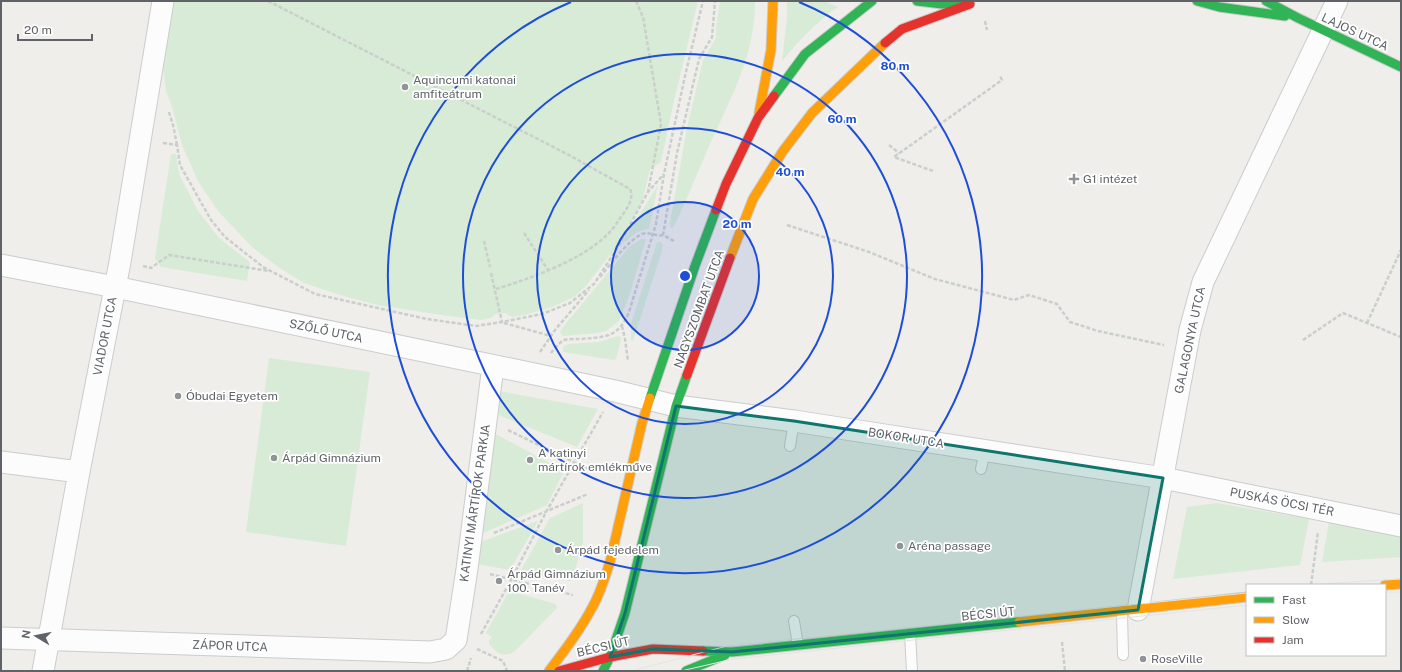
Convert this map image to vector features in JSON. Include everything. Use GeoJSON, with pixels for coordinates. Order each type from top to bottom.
{"type":"FeatureCollection","features":[{"type":"Feature","properties":{"kind":"main road","name":"NAGYSZOMBAT UTCA"},"geometry":{"type":"LineString","coordinates":[[758,118],[771,50],[773,1]]}},
{"type":"Feature","properties":{"kind":"main road","name":"NAGYSZOMBAT UTCA"},"geometry":{"type":"LineString","coordinates":[[549,671],[576,635],[594,605],[603,584],[610,562],[642,423],[649,400],[695,266],[726,184],[758,118],[805,54],[872,1]]}},
{"type":"Feature","properties":{"kind":"main road","name":"NAGYSZOMBAT UTCA"},"geometry":{"type":"LineString","coordinates":[[603,671],[610,657],[625,614],[676,406],[718,287],[754,199],[783,151],[812,113],[876,50],[902,29],[974,3],[942,4],[917,1]]}},
{"type":"Feature","properties":{"kind":"main road","name":"LAJOS UTCA"},"geometry":{"type":"LineString","coordinates":[[1197,1],[1219,7],[1298,18]]}},
{"type":"Feature","properties":{"kind":"main road","name":"LAJOS UTCA"},"geometry":{"type":"LineString","coordinates":[[1266,1],[1322,30],[1401,67]]}},
{"type":"Feature","properties":{"kind":"main road"},"geometry":{"type":"LineString","coordinates":[[1386,585],[1401,584]]}},
{"type":"Feature","properties":{"kind":"main road","name":"BÉCSI ÚT"},"geometry":{"type":"LineString","coordinates":[[559,671],[610,657],[653,649],[732,652],[1130,611],[1246,597]]}},
{"type":"Feature","properties":{"kind":"main road","name":"BÉCSI ÚT"},"geometry":{"type":"LineString","coordinates":[[625,614],[629,635]]}},
{"type":"Feature","properties":{"kind":"main road","name":"BÉCSI ÚT"},"geometry":{"type":"LineString","coordinates":[[639,644],[653,649]]}},
{"type":"Feature","properties":{"kind":"main road","name":"BÉCSI ÚT"},"geometry":{"type":"LineString","coordinates":[[686,671],[732,652]]}},
{"type":"Feature","properties":{"kind":"street","name":"VIADOR UTCA"},"geometry":{"type":"LineString","coordinates":[[43,671],[79,472],[120,262],[163,1]]}},
{"type":"Feature","properties":{"kind":"street","name":"GALAGONYA UTCA"},"geometry":{"type":"LineString","coordinates":[[1130,611],[1163,478],[1190,330],[1203,282],[1337,1]]}},
{"type":"Feature","properties":{"kind":"street","name":"SZŐLŐ UTCA"},"geometry":{"type":"LineString","coordinates":[[1,265],[532,373],[649,400]]}},
{"type":"Feature","properties":{"kind":"street","name":"KATINYI MÁRTÍROK PARKJA"},"geometry":{"type":"LineString","coordinates":[[465,643],[467,569],[493,366]]}},
{"type":"Feature","properties":{"kind":"street","name":"BOKOR UTCA"},"geometry":{"type":"LineString","coordinates":[[649,400],[676,406],[794,421],[983,460],[1163,478]]}},
{"type":"Feature","properties":{"kind":"street"},"geometry":{"type":"LineString","coordinates":[[1,462],[79,472]]}},
{"type":"Feature","properties":{"kind":"street","name":"PUSKÁS ÖCSI TÉR"},"geometry":{"type":"LineString","coordinates":[[1163,478],[1401,526]]}},
{"type":"Feature","properties":{"kind":"street","name":"ZÁPOR UTCA"},"geometry":{"type":"LineString","coordinates":[[1,638],[430,652],[465,643]]}},
{"type":"Feature","properties":{"kind":"lane"},"geometry":{"type":"LineString","coordinates":[[790,446],[794,421]]}},
{"type":"Feature","properties":{"kind":"lane"},"geometry":{"type":"LineString","coordinates":[[1123,656],[1130,611]]}},
{"type":"Feature","properties":{"kind":"lane"},"geometry":{"type":"LineString","coordinates":[[794,621],[798,645]]}},
{"type":"Feature","properties":{"kind":"lane"},"geometry":{"type":"LineString","coordinates":[[910,634],[912,671]]}},
{"type":"Feature","properties":{"kind":"path"},"geometry":{"type":"LineString","coordinates":[[268,1],[567,154],[630,189],[632,194],[629,206],[608,234],[594,246],[570,260],[528,279],[496,289]]}},
{"type":"Feature","properties":{"kind":"path"},"geometry":{"type":"LineString","coordinates":[[636,1],[643,17],[661,124],[648,192]]}},
{"type":"Feature","properties":{"kind":"path"},"geometry":{"type":"LineString","coordinates":[[532,373],[564,340],[608,336],[624,323],[629,312],[656,224],[664,174],[703,1]]}},
{"type":"Feature","properties":{"kind":"path"},"geometry":{"type":"LineString","coordinates":[[663,235],[677,153],[699,59],[712,37],[715,1]]}},
{"type":"Feature","properties":{"kind":"path"},"geometry":{"type":"LineString","coordinates":[[985,21],[987,30]]}},
{"type":"Feature","properties":{"kind":"path"},"geometry":{"type":"LineString","coordinates":[[933,171],[894,157],[1002,80],[1000,76]]}},
{"type":"Feature","properties":{"kind":"path"},"geometry":{"type":"LineString","coordinates":[[141,139],[176,145],[180,165],[211,220],[225,237],[271,272],[315,294],[377,309],[428,319],[476,326],[542,314],[570,303],[594,284],[616,250],[648,192],[664,174]]}},
{"type":"Feature","properties":{"kind":"path"},"geometry":{"type":"LineString","coordinates":[[889,145],[899,153]]}},
{"type":"Feature","properties":{"kind":"path"},"geometry":{"type":"LineString","coordinates":[[787,224],[869,252],[935,279],[1014,300],[1029,295],[1057,304],[1070,322],[1098,331],[1187,351]]}},
{"type":"Feature","properties":{"kind":"path"},"geometry":{"type":"LineString","coordinates":[[524,233],[548,270]]}},
{"type":"Feature","properties":{"kind":"path"},"geometry":{"type":"LineString","coordinates":[[532,373],[552,336],[627,245],[643,234],[658,236],[663,235],[674,240]]}},
{"type":"Feature","properties":{"kind":"path"},"geometry":{"type":"LineString","coordinates":[[484,241],[490,266]]}},
{"type":"Feature","properties":{"kind":"path"},"geometry":{"type":"LineString","coordinates":[[1367,323],[1401,250]]}},
{"type":"Feature","properties":{"kind":"path"},"geometry":{"type":"LineString","coordinates":[[120,262],[151,268],[169,255],[271,272]]}},
{"type":"Feature","properties":{"kind":"path"},"geometry":{"type":"LineString","coordinates":[[491,273],[496,289],[502,322]]}},
{"type":"Feature","properties":{"kind":"path"},"geometry":{"type":"LineString","coordinates":[[1303,340],[1343,313],[1401,337]]}},
{"type":"Feature","properties":{"kind":"path"},"geometry":{"type":"LineString","coordinates":[[502,322],[552,336]]}},
{"type":"Feature","properties":{"kind":"path"},"geometry":{"type":"LineString","coordinates":[[622,326],[628,361]]}},
{"type":"Feature","properties":{"kind":"path"},"geometry":{"type":"LineString","coordinates":[[478,641],[574,462],[603,412],[608,409]]}},
{"type":"Feature","properties":{"kind":"path"},"geometry":{"type":"LineString","coordinates":[[487,420],[594,472]]}},
{"type":"Feature","properties":{"kind":"path"},"geometry":{"type":"LineString","coordinates":[[470,542],[588,494]]}},
{"type":"Feature","properties":{"kind":"path"},"geometry":{"type":"LineString","coordinates":[[1311,584],[1322,510]]}},
{"type":"Feature","properties":{"kind":"path"},"geometry":{"type":"LineString","coordinates":[[467,569],[573,595]]}},
{"type":"Feature","properties":{"kind":"path"},"geometry":{"type":"LineString","coordinates":[[1061,638],[1065,671]]}},
{"type":"Feature","properties":{"kind":"path"},"geometry":{"type":"LineString","coordinates":[[465,643],[503,661],[508,671]]}},
{"type":"Feature","properties":{"kind":"highlighted area"},"geometry":{"type":"Polygon","coordinates":[[[676,406],[794,421],[1163,478],[1138,610],[732,652],[653,649],[610,657],[625,613],[676,406]]]}},
{"type":"Feature","properties":{"kind":"green space"},"geometry":{"type":"Polygon","coordinates":[[[171,1],[698,1],[661,162],[650,169],[642,202],[615,249],[585,287],[574,297],[552,307],[525,315],[512,317],[506,313],[495,314],[493,317],[482,320],[377,305],[340,295],[304,283],[278,267],[252,247],[218,211],[198,181],[182,145],[172,107],[166,91],[162,57],[171,1]]]}},
{"type":"Feature","properties":{"kind":"green space"},"geometry":{"type":"Polygon","coordinates":[[[720,1],[755,1],[751,39],[747,57],[734,91],[673,228],[670,227],[670,222],[687,128],[703,60],[716,38],[720,1]]]}},
{"type":"Feature","properties":{"kind":"green space"},"geometry":{"type":"Polygon","coordinates":[[[787,1],[824,1],[838,7],[808,32],[782,61],[787,18],[787,1]]]}},
{"type":"Feature","properties":{"kind":"green space"},"geometry":{"type":"Polygon","coordinates":[[[171,154],[176,154],[179,174],[198,211],[219,238],[250,262],[247,281],[161,267],[155,258],[171,154]]]}},
{"type":"Feature","properties":{"kind":"green space"},"geometry":{"type":"Polygon","coordinates":[[[658,185],[649,229],[645,229],[637,233],[619,247],[658,185]]]}},
{"type":"Feature","properties":{"kind":"green space"},"geometry":{"type":"Polygon","coordinates":[[[641,239],[646,239],[630,294],[619,321],[606,331],[563,336],[560,332],[563,327],[629,247],[641,239]]]}},
{"type":"Feature","properties":{"kind":"green space"},"geometry":{"type":"Polygon","coordinates":[[[657,242],[661,242],[663,245],[661,254],[633,341],[631,340],[631,324],[657,242]]]}},
{"type":"Feature","properties":{"kind":"green space"},"geometry":{"type":"Polygon","coordinates":[[[618,336],[621,337],[621,340],[616,359],[614,360],[563,352],[563,347],[568,344],[599,342],[618,336]]]}},
{"type":"Feature","properties":{"kind":"green space"},"geometry":{"type":"Polygon","coordinates":[[[269,358],[370,372],[346,546],[246,532],[269,358]]]}},
{"type":"Feature","properties":{"kind":"green space"},"geometry":{"type":"Polygon","coordinates":[[[499,391],[598,409],[577,447],[496,414],[499,391]]]}},
{"type":"Feature","properties":{"kind":"green space"},"geometry":{"type":"Polygon","coordinates":[[[494,433],[564,471],[547,505],[481,534],[494,433]]]}},
{"type":"Feature","properties":{"kind":"green space"},"geometry":{"type":"Polygon","coordinates":[[[583,503],[583,543],[572,580],[569,581],[520,572],[550,518],[583,503]]]}},
{"type":"Feature","properties":{"kind":"green space"},"geometry":{"type":"Polygon","coordinates":[[[1217,503],[1309,519],[1300,565],[1173,579],[1187,507],[1217,503]]]}},
{"type":"Feature","properties":{"kind":"green space"},"geometry":{"type":"Polygon","coordinates":[[[538,521],[510,570],[477,564],[480,542],[538,521]]]}},
{"type":"Feature","properties":{"kind":"green space"},"geometry":{"type":"Polygon","coordinates":[[[1329,522],[1401,537],[1401,557],[1322,562],[1329,522]]]}},
{"type":"Feature","properties":{"kind":"green space"},"geometry":{"type":"Polygon","coordinates":[[[509,591],[556,604],[557,608],[514,652],[506,655],[500,654],[489,644],[492,637],[486,633],[509,591]]]}},
{"type":"Feature","properties":{"kind":"tram line"},"geometry":{"type":"LineString","coordinates":[[1327,584],[1401,579]]}},
{"type":"Feature","properties":{"kind":"tram line"},"geometry":{"type":"LineString","coordinates":[[1386,592],[1401,592]]}},
{"type":"Feature","properties":{"kind":"tram line"},"geometry":{"type":"LineString","coordinates":[[631,671],[727,646],[1246,593]]}},
{"type":"Feature","properties":{"kind":"tram line"},"geometry":{"type":"LineString","coordinates":[[681,671],[733,659],[1246,605]]}},
{"type":"Feature","properties":{"kind":"traffic: fast"},"geometry":{"type":"LineString","coordinates":[[774,96],[805,54],[872,1]]}},
{"type":"Feature","properties":{"kind":"traffic: fast"},"geometry":{"type":"LineString","coordinates":[[917,1],[958,4]]}},
{"type":"Feature","properties":{"kind":"traffic: fast"},"geometry":{"type":"LineString","coordinates":[[1197,1],[1219,7],[1285,16]]}},
{"type":"Feature","properties":{"kind":"traffic: fast"},"geometry":{"type":"LineString","coordinates":[[1266,1],[1298,18],[1401,67]]}},
{"type":"Feature","properties":{"kind":"traffic: fast"},"geometry":{"type":"LineString","coordinates":[[650,398],[695,266],[716,210]]}},
{"type":"Feature","properties":{"kind":"traffic: fast"},"geometry":{"type":"LineString","coordinates":[[603,671],[610,657],[625,613],[676,406],[687,375]]}},
{"type":"Feature","properties":{"kind":"traffic: fast"},"geometry":{"type":"LineString","coordinates":[[703,651],[732,652],[1019,622]]}},
{"type":"Feature","properties":{"kind":"traffic: fast"},"geometry":{"type":"LineString","coordinates":[[686,671],[725,655]]}},
{"type":"Feature","properties":{"kind":"traffic: slow"},"geometry":{"type":"LineString","coordinates":[[759,113],[771,50],[773,1]]}},
{"type":"Feature","properties":{"kind":"traffic: slow"},"geometry":{"type":"LineString","coordinates":[[730,258],[753,199],[783,151],[812,113],[885,43]]}},
{"type":"Feature","properties":{"kind":"traffic: slow"},"geometry":{"type":"LineString","coordinates":[[549,671],[583,623],[596,601],[603,584],[610,562],[642,423],[650,398]]}},
{"type":"Feature","properties":{"kind":"traffic: slow"},"geometry":{"type":"LineString","coordinates":[[1386,585],[1401,584]]}},
{"type":"Feature","properties":{"kind":"traffic: slow"},"geometry":{"type":"LineString","coordinates":[[1019,622],[1246,597]]}},
{"type":"Feature","properties":{"kind":"traffic: jam"},"geometry":{"type":"LineString","coordinates":[[885,43],[902,29],[970,4]]}},
{"type":"Feature","properties":{"kind":"traffic: jam"},"geometry":{"type":"LineString","coordinates":[[716,210],[726,184],[758,118],[774,96]]}},
{"type":"Feature","properties":{"kind":"traffic: jam"},"geometry":{"type":"LineString","coordinates":[[687,375],[730,258]]}},
{"type":"Feature","properties":{"kind":"traffic: jam"},"geometry":{"type":"LineString","coordinates":[[559,671],[610,657],[653,649],[703,651]]}},
{"type":"Feature","properties":{"kind":"place","name":"Aquincumi katonai amfiteátrum"},"geometry":{"type":"Point","coordinates":[405,87]}},
{"type":"Feature","properties":{"kind":"place","name":"G1 intézet"},"geometry":{"type":"Point","coordinates":[1074,179]}},
{"type":"Feature","properties":{"kind":"place","name":"Óbudai Egyetem"},"geometry":{"type":"Point","coordinates":[178,396]}},
{"type":"Feature","properties":{"kind":"place","name":"Árpád Gimnázium"},"geometry":{"type":"Point","coordinates":[274,458]}},
{"type":"Feature","properties":{"kind":"place","name":"A katinyi mártírok emlékműve"},"geometry":{"type":"Point","coordinates":[530,460]}},
{"type":"Feature","properties":{"kind":"place","name":"Aréna passage"},"geometry":{"type":"Point","coordinates":[900,546]}},
{"type":"Feature","properties":{"kind":"place","name":"Árpád fejedelem"},"geometry":{"type":"Point","coordinates":[558,550]}},
{"type":"Feature","properties":{"kind":"place","name":"Árpád Gimnázium 100. Tanév"},"geometry":{"type":"Point","coordinates":[499,581]}},
{"type":"Feature","properties":{"kind":"place","name":"RoseVille"},"geometry":{"type":"Point","coordinates":[1143,659]}}]}
